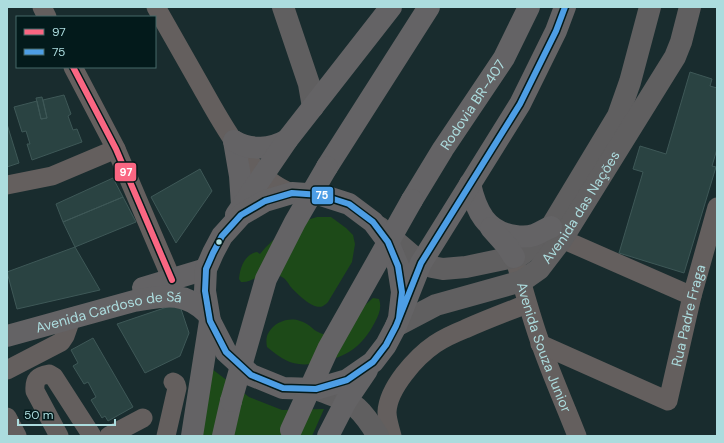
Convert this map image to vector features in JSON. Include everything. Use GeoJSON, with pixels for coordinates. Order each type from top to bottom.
{"type":"FeatureCollection","features":[{"type":"Feature","properties":{"kind":"highway"},"geometry":{"type":"LineString","coordinates":[[373,362],[347,380],[316,389],[282,388],[251,375],[226,352],[209,317],[205,292],[206,269],[222,236],[287,140],[390,7]]}},
{"type":"Feature","properties":{"kind":"highway"},"geometry":{"type":"LineString","coordinates":[[223,436],[231,401],[266,279],[295,222],[327,167],[429,7]]}},
{"type":"Feature","properties":{"kind":"highway","name":"Rodovia BR-407"},"geometry":{"type":"LineString","coordinates":[[290,433],[328,349],[412,200],[443,149],[504,58],[529,7]]}},
{"type":"Feature","properties":{"kind":"highway"},"geometry":{"type":"LineString","coordinates":[[328,436],[346,401],[386,345],[421,263],[520,104],[556,31],[564,7]]}},
{"type":"Feature","properties":{"kind":"highway"},"geometry":{"type":"LineString","coordinates":[[234,141],[242,146],[263,148],[276,145],[287,140]]}},
{"type":"Feature","properties":{"kind":"highway"},"geometry":{"type":"LineString","coordinates":[[234,141],[240,176],[242,205]]}},
{"type":"Feature","properties":{"kind":"highway"},"geometry":{"type":"LineString","coordinates":[[470,184],[472,196],[480,213],[514,257]]}},
{"type":"Feature","properties":{"kind":"highway"},"geometry":{"type":"LineString","coordinates":[[222,236],[241,215],[265,201],[292,193],[321,194],[349,204],[373,222],[388,242],[398,266],[402,292],[397,322]]}},
{"type":"Feature","properties":{"kind":"highway"},"geometry":{"type":"LineString","coordinates":[[491,228],[509,235],[528,236],[557,233]]}},
{"type":"Feature","properties":{"kind":"highway","name":"Avenida Cardoso de Sá"},"geometry":{"type":"LineString","coordinates":[[7,325],[172,280],[206,269]]}},
{"type":"Feature","properties":{"kind":"highway","name":"Avenida Cardoso de Sá"},"geometry":{"type":"LineString","coordinates":[[7,336],[134,301],[172,296],[192,300],[209,317]]}},
{"type":"Feature","properties":{"kind":"highway"},"geometry":{"type":"LineString","coordinates":[[192,436],[209,317]]}},
{"type":"Feature","properties":{"kind":"main road"},"geometry":{"type":"LineString","coordinates":[[283,7],[309,84],[313,107]]}},
{"type":"Feature","properties":{"kind":"main road","name":"Avenida das Nações"},"geometry":{"type":"LineString","coordinates":[[625,121],[630,82],[650,7]]}},
{"type":"Feature","properties":{"kind":"main road","name":"Avenida das Nações"},"geometry":{"type":"LineString","coordinates":[[397,322],[436,305],[522,280],[539,269],[557,233],[625,121],[675,58],[681,42],[690,7]]}},
{"type":"Feature","properties":{"kind":"main road","name":"Avenida das Nações"},"geometry":{"type":"LineString","coordinates":[[373,222],[421,263],[443,269],[521,255],[537,243],[557,233]]}},
{"type":"Feature","properties":{"kind":"main road"},"geometry":{"type":"LineString","coordinates":[[316,389],[346,401],[356,407],[364,415],[378,436]]}},
{"type":"Feature","properties":{"kind":"street"},"geometry":{"type":"LineString","coordinates":[[42,7],[46,16]]}},
{"type":"Feature","properties":{"kind":"street"},"geometry":{"type":"LineString","coordinates":[[156,7],[234,141],[255,168],[278,186],[292,193]]}},
{"type":"Feature","properties":{"kind":"street"},"geometry":{"type":"LineString","coordinates":[[74,68],[116,149],[172,280]]}},
{"type":"Feature","properties":{"kind":"street"},"geometry":{"type":"LineString","coordinates":[[7,185],[52,176],[116,149]]}},
{"type":"Feature","properties":{"kind":"street","name":"Rua Padre Fraga"},"geometry":{"type":"LineString","coordinates":[[540,344],[668,401],[692,296],[716,218]]}},
{"type":"Feature","properties":{"kind":"street"},"geometry":{"type":"LineString","coordinates":[[557,233],[692,296]]}},
{"type":"Feature","properties":{"kind":"street","name":"Avenida Souza Junior"},"geometry":{"type":"LineString","coordinates":[[514,257],[540,344],[577,436]]}},
{"type":"Feature","properties":{"kind":"street"},"geometry":{"type":"LineString","coordinates":[[392,436],[387,411],[391,397],[397,384],[423,354],[436,343],[453,334],[527,304]]}},
{"type":"Feature","properties":{"kind":"street"},"geometry":{"type":"LineString","coordinates":[[7,370],[60,342],[65,336],[71,319]]}},
{"type":"Feature","properties":{"kind":"street"},"geometry":{"type":"LineString","coordinates":[[59,436],[35,391],[34,384],[37,379],[49,374],[54,377],[92,436]]}},
{"type":"Feature","properties":{"kind":"street"},"geometry":{"type":"LineString","coordinates":[[166,436],[176,388],[176,384],[173,382]]}},
{"type":"Feature","properties":{"kind":"street"},"geometry":{"type":"LineString","coordinates":[[7,417],[17,436]]}},
{"type":"Feature","properties":{"kind":"street"},"geometry":{"type":"LineString","coordinates":[[109,436],[143,418]]}},
{"type":"Feature","properties":{"kind":"green space"},"geometry":{"type":"Polygon","coordinates":[[[317,217],[331,217],[353,235],[355,244],[352,262],[326,304],[319,307],[310,304],[296,293],[285,279],[275,274],[265,274],[246,282],[241,282],[239,279],[241,270],[246,258],[249,255],[257,252],[260,254],[278,236],[301,223],[317,217]]]}},
{"type":"Feature","properties":{"kind":"green space"},"geometry":{"type":"Polygon","coordinates":[[[373,298],[379,299],[380,311],[365,338],[353,350],[346,354],[330,360],[312,364],[301,364],[286,360],[267,347],[266,339],[268,334],[272,328],[283,321],[296,320],[305,323],[320,333],[331,335],[373,298]]]}},
{"type":"Feature","properties":{"kind":"green space"},"geometry":{"type":"Polygon","coordinates":[[[208,366],[249,397],[282,410],[324,409],[312,436],[198,436],[208,366]]]}},
{"type":"Feature","properties":{"kind":"building"},"geometry":{"type":"Polygon","coordinates":[[[690,72],[712,79],[710,86],[717,88],[717,149],[712,166],[716,167],[684,273],[619,253],[643,172],[633,169],[640,146],[666,154],[690,72]]]}},
{"type":"Feature","properties":{"kind":"building"},"geometry":{"type":"Polygon","coordinates":[[[64,95],[71,114],[68,116],[73,130],[77,129],[82,142],[32,160],[27,144],[30,144],[26,131],[22,132],[14,107],[37,101],[41,119],[47,118],[43,100],[64,95]]]}},
{"type":"Feature","properties":{"kind":"building"},"geometry":{"type":"Polygon","coordinates":[[[42,97],[47,118],[41,119],[36,98],[42,97]]]}},
{"type":"Feature","properties":{"kind":"building"},"geometry":{"type":"Polygon","coordinates":[[[7,124],[19,163],[7,167],[7,124]]]}},
{"type":"Feature","properties":{"kind":"building"},"geometry":{"type":"Polygon","coordinates":[[[200,169],[212,191],[176,243],[151,197],[200,169]]]}},
{"type":"Feature","properties":{"kind":"building"},"geometry":{"type":"Polygon","coordinates":[[[113,178],[123,197],[63,222],[56,204],[113,178]]]}},
{"type":"Feature","properties":{"kind":"building"},"geometry":{"type":"Polygon","coordinates":[[[123,197],[136,222],[75,247],[63,222],[123,197]]]}},
{"type":"Feature","properties":{"kind":"building"},"geometry":{"type":"Polygon","coordinates":[[[75,247],[100,290],[17,309],[7,272],[75,247]]]}},
{"type":"Feature","properties":{"kind":"building"},"geometry":{"type":"Polygon","coordinates":[[[179,303],[189,333],[180,356],[145,373],[117,324],[179,303]]]}},
{"type":"Feature","properties":{"kind":"building"},"geometry":{"type":"Polygon","coordinates":[[[93,338],[133,407],[108,421],[105,416],[102,418],[91,400],[96,397],[88,382],[84,384],[73,366],[78,363],[71,350],[93,338]]]}},
{"type":"Feature","properties":{"kind":"transit line","name":"75"},"geometry":{"type":"LineString","coordinates":[[399,318],[402,292],[398,266],[388,242],[373,222],[349,204],[321,195],[292,193],[265,201],[241,215],[222,236],[206,269],[205,291],[210,321],[226,352],[251,375],[283,388],[316,389],[347,380],[373,362],[386,345],[396,326],[421,263],[520,104],[556,31],[565,7]]}},
{"type":"Feature","properties":{"kind":"transit line","name":"97"},"geometry":{"type":"LineString","coordinates":[[74,68],[116,149],[172,280]]}}]}
